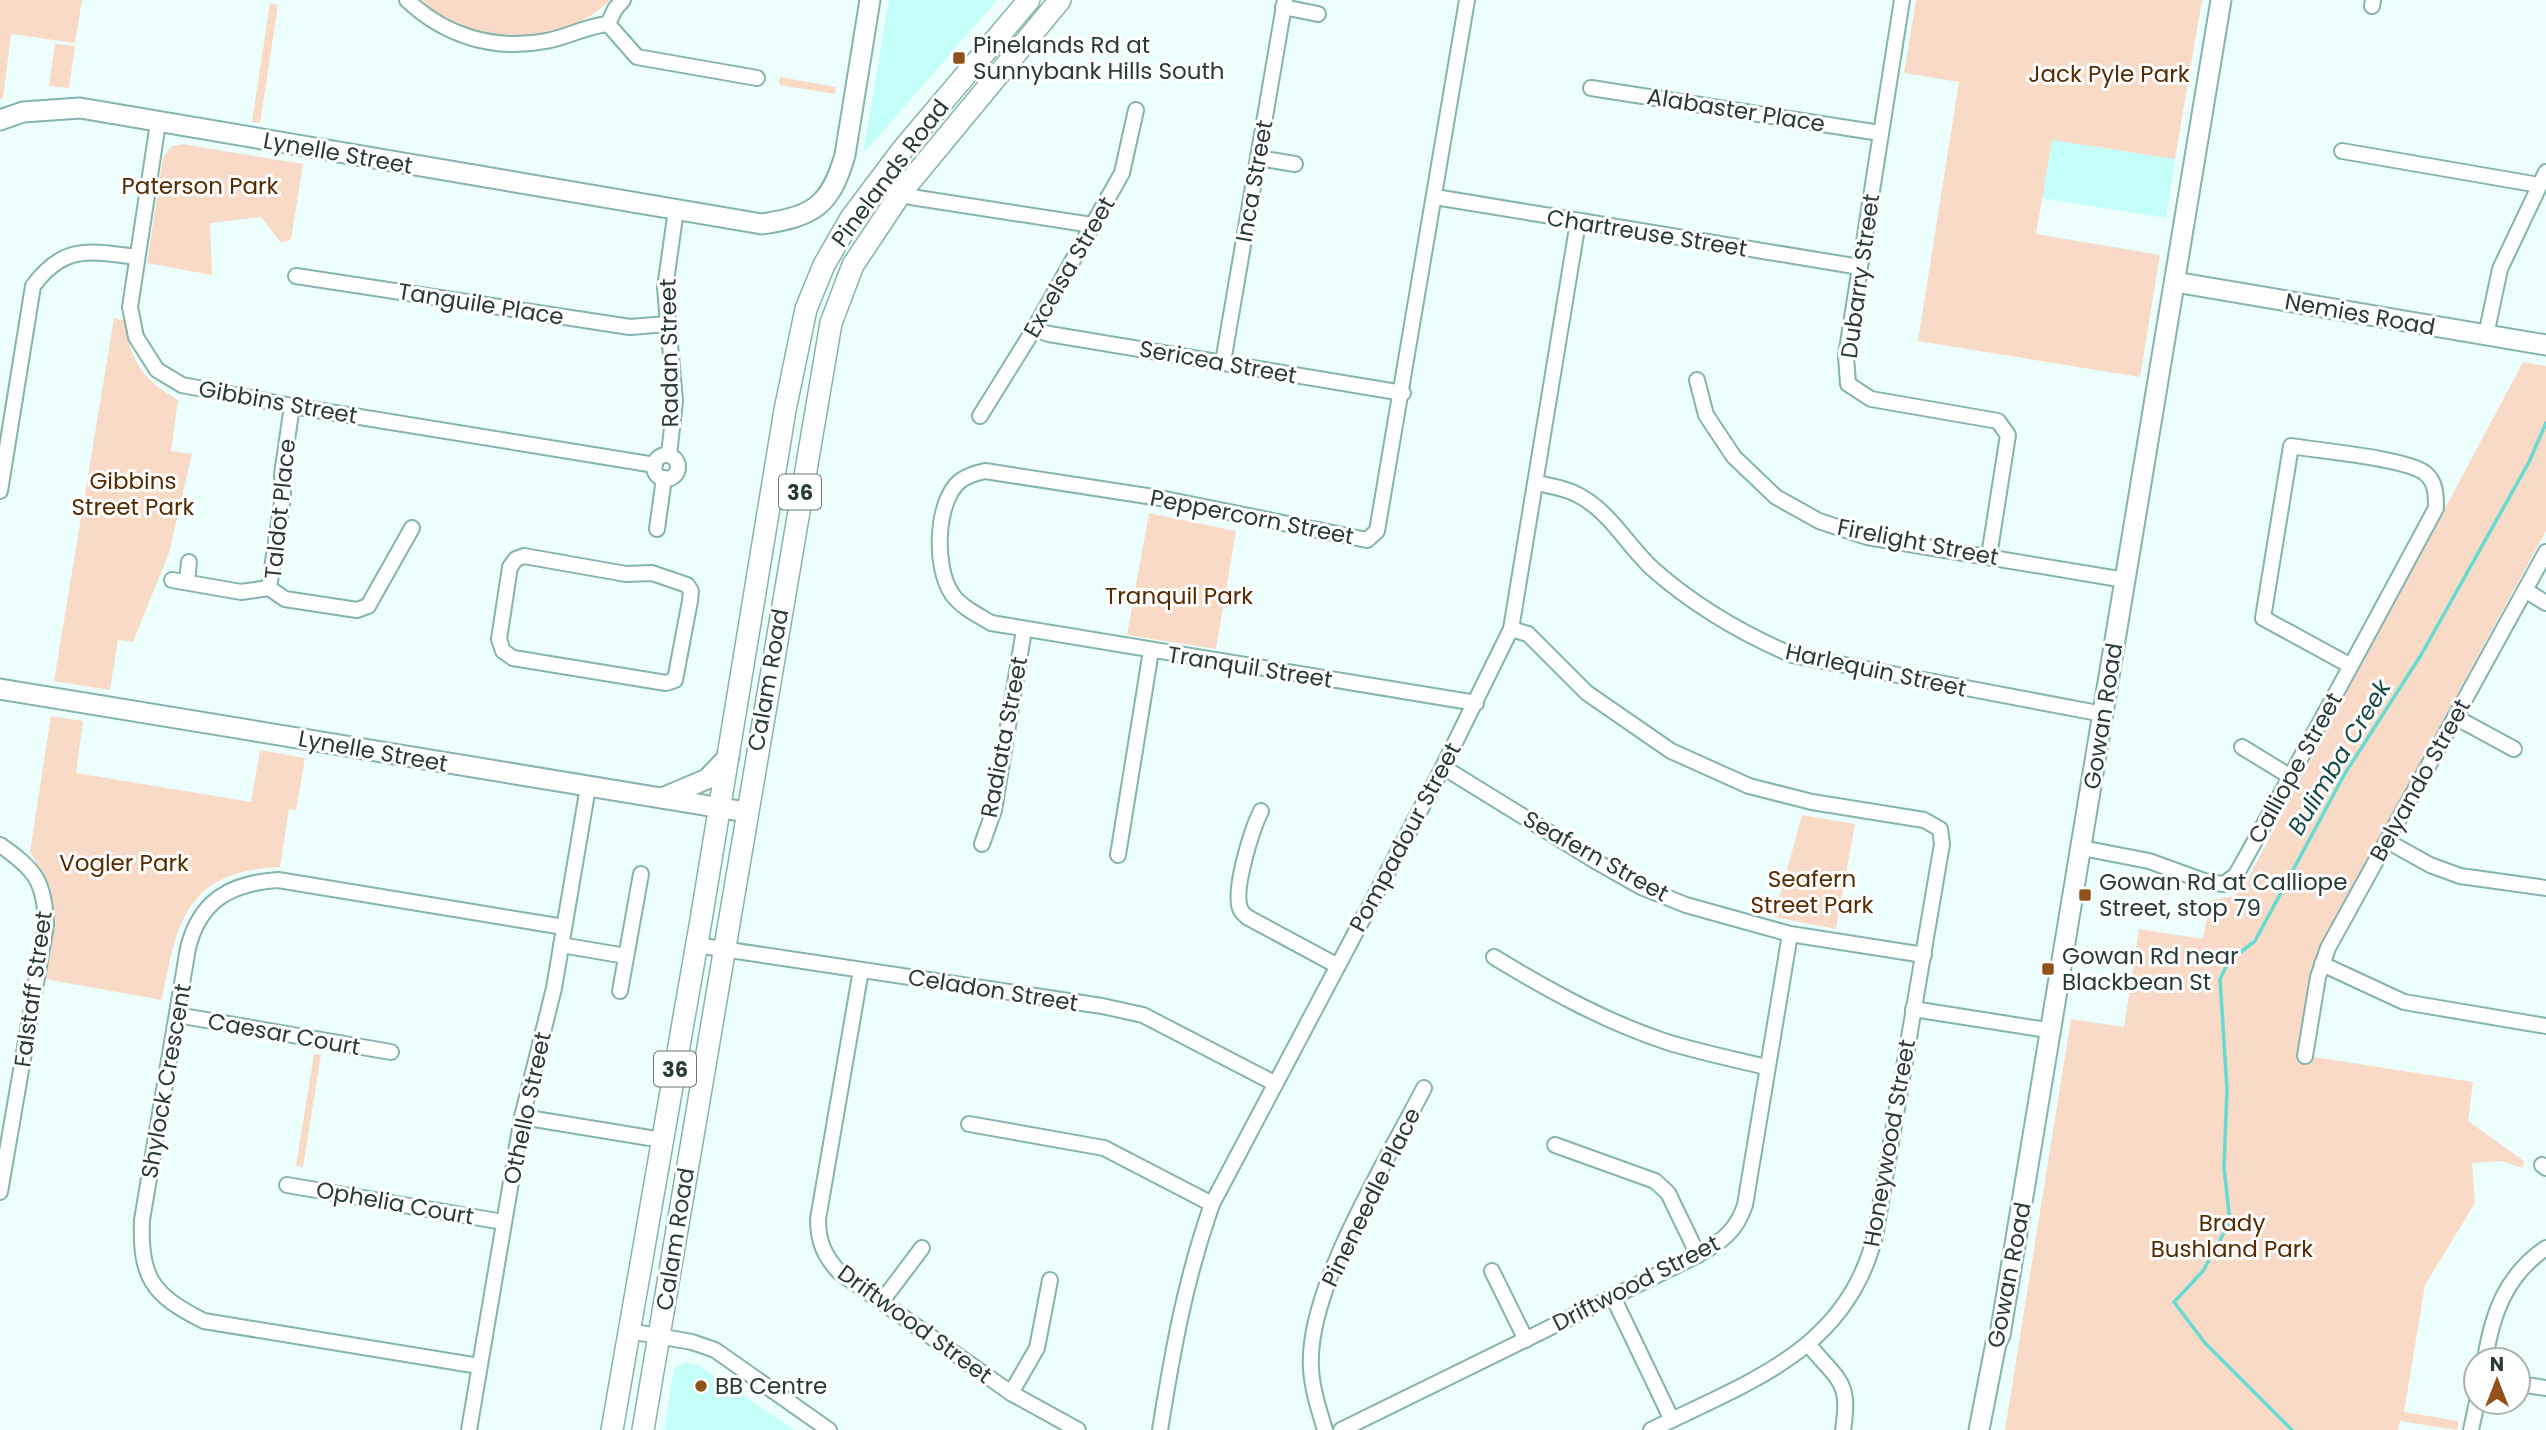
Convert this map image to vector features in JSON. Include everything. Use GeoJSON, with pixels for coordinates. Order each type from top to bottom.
{"type":"FeatureCollection","features":[{"type":"Feature","properties":{"kind":"main road","name":"Pinelands Road"},"geometry":{"type":"LineString","coordinates":[[785,410],[796,346],[810,295],[838,236],[877,184],[1029,0]]}},
{"type":"Feature","properties":{"kind":"main road","name":"Calam Road"},"geometry":{"type":"LineString","coordinates":[[643,1430],[826,341],[853,265],[903,190],[1060,0]]}},
{"type":"Feature","properties":{"kind":"main road","name":"Calam Road"},"geometry":{"type":"LineString","coordinates":[[612,1430],[729,756],[785,410]]}},
{"type":"Feature","properties":{"kind":"street"},"geometry":{"type":"LineString","coordinates":[[407,0],[436,23],[461,36],[492,43],[546,41],[591,26],[608,24]]}},
{"type":"Feature","properties":{"kind":"street"},"geometry":{"type":"LineString","coordinates":[[608,24],[623,0]]}},
{"type":"Feature","properties":{"kind":"street","name":"Lynelle Street"},"geometry":{"type":"LineString","coordinates":[[0,120],[23,112],[80,108],[762,224],[800,218],[815,209],[839,175],[845,155],[870,0]]}},
{"type":"Feature","properties":{"kind":"street","name":"Peppercorn Street"},"geometry":{"type":"LineString","coordinates":[[1024,630],[991,623],[968,609],[953,595],[943,577],[940,541],[946,505],[959,482],[971,474],[997,471],[1146,496],[1367,540],[1377,531],[1381,522],[1403,393],[1467,0]]}},
{"type":"Feature","properties":{"kind":"street","name":"Dubarry Street"},"geometry":{"type":"LineString","coordinates":[[1902,0],[1846,356],[1848,384],[1871,399],[1998,421],[2008,435],[1989,556]]}},
{"type":"Feature","properties":{"kind":"street","name":"Gowan Road"},"geometry":{"type":"LineString","coordinates":[[1979,1430],[1996,1343],[2000,1335],[2053,1031],[2221,0]]}},
{"type":"Feature","properties":{"kind":"street"},"geometry":{"type":"LineString","coordinates":[[1284,4],[1318,14]]}},
{"type":"Feature","properties":{"kind":"street","name":"Inca Street"},"geometry":{"type":"LineString","coordinates":[[1223,362],[1284,4]]}},
{"type":"Feature","properties":{"kind":"street"},"geometry":{"type":"LineString","coordinates":[[608,24],[637,57],[757,78]]}},
{"type":"Feature","properties":{"kind":"street","name":"Alabaster Place"},"geometry":{"type":"LineString","coordinates":[[1591,88],[1880,133]]}},
{"type":"Feature","properties":{"kind":"street","name":"Excelsa Street"},"geometry":{"type":"LineString","coordinates":[[980,416],[1034,329],[1122,173],[1136,110]]}},
{"type":"Feature","properties":{"kind":"street","name":"Gibbins Street"},"geometry":{"type":"LineString","coordinates":[[158,123],[130,307],[136,337],[157,370],[182,385],[292,406],[654,465]]}},
{"type":"Feature","properties":{"kind":"street"},"geometry":{"type":"LineString","coordinates":[[2342,151],[2543,178],[2500,269],[2486,335]]}},
{"type":"Feature","properties":{"kind":"street"},"geometry":{"type":"LineString","coordinates":[[1258,158],[1296,164]]}},
{"type":"Feature","properties":{"kind":"street"},"geometry":{"type":"LineString","coordinates":[[877,184],[903,190],[911,197],[1092,225]]}},
{"type":"Feature","properties":{"kind":"street","name":"Chartreuse Street"},"geometry":{"type":"LineString","coordinates":[[1435,197],[1860,267]]}},
{"type":"Feature","properties":{"kind":"street","name":"Radan Street"},"geometry":{"type":"LineString","coordinates":[[669,455],[675,401],[665,288],[676,210]]}},
{"type":"Feature","properties":{"kind":"street","name":"Pompadour Street"},"geometry":{"type":"LineString","coordinates":[[1160,1430],[1178,1318],[1190,1267],[1212,1204],[1443,767],[1511,629],[1578,222]]}},
{"type":"Feature","properties":{"kind":"street"},"geometry":{"type":"LineString","coordinates":[[0,491],[33,286],[46,269],[64,256],[89,251],[137,257]]}},
{"type":"Feature","properties":{"kind":"street","name":"Tanguile Place"},"geometry":{"type":"LineString","coordinates":[[296,276],[630,327],[667,324]]}},
{"type":"Feature","properties":{"kind":"street","name":"Nemies Road"},"geometry":{"type":"LineString","coordinates":[[2175,282],[2546,345]]}},
{"type":"Feature","properties":{"kind":"street","name":"Sericea Street"},"geometry":{"type":"LineString","coordinates":[[1034,329],[1049,334],[1403,393]]}},
{"type":"Feature","properties":{"kind":"street","name":"Firelight Street"},"geometry":{"type":"LineString","coordinates":[[1697,380],[1706,415],[1734,457],[1776,497],[1819,521],[1867,537],[2125,580]]}},
{"type":"Feature","properties":{"kind":"street","name":"Taldot Place"},"geometry":{"type":"LineString","coordinates":[[292,406],[282,474],[283,496],[269,588],[285,599],[357,610],[368,606],[412,528]]}},
{"type":"Feature","properties":{"kind":"street","name":"Calliope Street"},"geometry":{"type":"LineString","coordinates":[[2082,848],[2149,861],[2207,882],[2224,884],[2236,875],[2351,666],[2436,508],[2437,491],[2426,474],[2405,465],[2291,446],[2263,618],[2351,666]]}},
{"type":"Feature","properties":{"kind":"street"},"geometry":{"type":"LineString","coordinates":[[669,455],[676,459],[677,471],[672,477],[664,478],[658,475],[654,465],[659,457],[669,455]]}},
{"type":"Feature","properties":{"kind":"street"},"geometry":{"type":"LineString","coordinates":[[657,529],[664,478]]}},
{"type":"Feature","properties":{"kind":"street","name":"Harlequin Street"},"geometry":{"type":"LineString","coordinates":[[1537,483],[1576,493],[1596,505],[1653,569],[1702,609],[1745,634],[1792,655],[1845,668],[2103,714]]}},
{"type":"Feature","properties":{"kind":"street","name":"Belyando Street"},"geometry":{"type":"LineString","coordinates":[[2305,1056],[2322,964],[2546,552]]}},
{"type":"Feature","properties":{"kind":"street"},"geometry":{"type":"LineString","coordinates":[[524,556],[626,574],[652,573],[677,580],[691,591],[675,680],[666,682],[513,658],[503,651],[499,639],[510,568],[516,559],[524,556]]}},
{"type":"Feature","properties":{"kind":"street"},"geometry":{"type":"LineString","coordinates":[[187,582],[190,562]]}},
{"type":"Feature","properties":{"kind":"street"},"geometry":{"type":"LineString","coordinates":[[172,580],[241,592],[269,588]]}},
{"type":"Feature","properties":{"kind":"street"},"geometry":{"type":"LineString","coordinates":[[2525,590],[2546,603]]}},
{"type":"Feature","properties":{"kind":"street","name":"Honeywood Street"},"geometry":{"type":"LineString","coordinates":[[1511,629],[1528,634],[1587,693],[1671,751],[1749,786],[1812,802],[1924,820],[1940,829],[1942,844],[1924,955],[1872,1246],[1866,1266],[1844,1307],[1809,1345],[1775,1367],[1651,1430]]}},
{"type":"Feature","properties":{"kind":"street","name":"Tranquil Street"},"geometry":{"type":"LineString","coordinates":[[1024,630],[1476,703]]}},
{"type":"Feature","properties":{"kind":"street","name":"Radiata Street"},"geometry":{"type":"LineString","coordinates":[[982,844],[995,810],[1024,630]]}},
{"type":"Feature","properties":{"kind":"street"},"geometry":{"type":"LineString","coordinates":[[1118,855],[1151,651]]}},
{"type":"Feature","properties":{"kind":"street","name":"Lynelle Street"},"geometry":{"type":"LineString","coordinates":[[0,689],[746,812]]}},
{"type":"Feature","properties":{"kind":"street"},"geometry":{"type":"LineString","coordinates":[[2455,717],[2514,749]]}},
{"type":"Feature","properties":{"kind":"street"},"geometry":{"type":"LineString","coordinates":[[2242,747],[2291,776]]}},
{"type":"Feature","properties":{"kind":"street"},"geometry":{"type":"LineString","coordinates":[[661,798],[707,779],[729,756]]}},
{"type":"Feature","properties":{"kind":"street","name":"Seafern Street"},"geometry":{"type":"LineString","coordinates":[[1443,767],[1641,887],[1729,919],[1790,934],[1924,955]]}},
{"type":"Feature","properties":{"kind":"street","name":"Othello Street"},"geometry":{"type":"LineString","coordinates":[[469,1430],[522,1117],[561,946],[589,787]]}},
{"type":"Feature","properties":{"kind":"street"},"geometry":{"type":"LineString","coordinates":[[1261,811],[1252,830],[1239,894],[1240,908],[1247,917],[1336,965]]}},
{"type":"Feature","properties":{"kind":"street"},"geometry":{"type":"LineString","coordinates":[[2387,841],[2430,865],[2460,876],[2546,888]]}},
{"type":"Feature","properties":{"kind":"street","name":"Falstaff Street"},"geometry":{"type":"LineString","coordinates":[[0,845],[24,861],[41,882],[46,902],[46,925],[0,1192]]}},
{"type":"Feature","properties":{"kind":"street"},"geometry":{"type":"LineString","coordinates":[[620,991],[641,874]]}},
{"type":"Feature","properties":{"kind":"street","name":"Shylock Crescent"},"geometry":{"type":"LineString","coordinates":[[479,1366],[204,1321],[177,1307],[154,1285],[141,1255],[142,1220],[190,939],[202,913],[225,892],[251,882],[278,880],[564,927]]}},
{"type":"Feature","properties":{"kind":"street","name":"Driftwood Street"},"geometry":{"type":"LineString","coordinates":[[1341,1430],[1699,1255],[1726,1238],[1739,1224],[1745,1205],[1790,934]]}},
{"type":"Feature","properties":{"kind":"street","name":"Celadon Street"},"geometry":{"type":"LineString","coordinates":[[696,945],[1143,1015],[1275,1083]]}},
{"type":"Feature","properties":{"kind":"street"},"geometry":{"type":"LineString","coordinates":[[561,946],[626,956]]}},
{"type":"Feature","properties":{"kind":"street"},"geometry":{"type":"LineString","coordinates":[[1494,957],[1537,983],[1608,1018],[1667,1042],[1766,1067]]}},
{"type":"Feature","properties":{"kind":"street"},"geometry":{"type":"LineString","coordinates":[[2322,964],[2404,1002],[2546,1026]]}},
{"type":"Feature","properties":{"kind":"street","name":"Driftwood Street"},"geometry":{"type":"LineString","coordinates":[[861,970],[818,1237],[825,1256],[839,1272],[1011,1393],[1077,1430]]}},
{"type":"Feature","properties":{"kind":"street"},"geometry":{"type":"LineString","coordinates":[[1913,1009],[2053,1031]]}},
{"type":"Feature","properties":{"kind":"street","name":"Caesar Court"},"geometry":{"type":"LineString","coordinates":[[177,1016],[391,1052]]}},
{"type":"Feature","properties":{"kind":"street","name":"Pineneedle Place"},"geometry":{"type":"LineString","coordinates":[[1325,1430],[1311,1366],[1314,1335],[1323,1295],[1338,1255],[1424,1087]]}},
{"type":"Feature","properties":{"kind":"street"},"geometry":{"type":"LineString","coordinates":[[522,1117],[662,1140]]}},
{"type":"Feature","properties":{"kind":"street"},"geometry":{"type":"LineString","coordinates":[[969,1124],[1104,1148],[1212,1204]]}},
{"type":"Feature","properties":{"kind":"street"},"geometry":{"type":"LineString","coordinates":[[1555,1145],[1655,1181],[1668,1193],[1699,1255]]}},
{"type":"Feature","properties":{"kind":"street","name":"Ophelia Court"},"geometry":{"type":"LineString","coordinates":[[287,1185],[503,1222]]}},
{"type":"Feature","properties":{"kind":"street"},"geometry":{"type":"LineString","coordinates":[[882,1301],[922,1248]]}},
{"type":"Feature","properties":{"kind":"street"},"geometry":{"type":"LineString","coordinates":[[2487,1346],[2490,1326],[2502,1296],[2519,1272],[2546,1248]]}},
{"type":"Feature","properties":{"kind":"street"},"geometry":{"type":"LineString","coordinates":[[1492,1272],[1526,1340]]}},
{"type":"Feature","properties":{"kind":"street"},"geometry":{"type":"LineString","coordinates":[[1011,1393],[1037,1348],[1050,1280]]}},
{"type":"Feature","properties":{"kind":"street"},"geometry":{"type":"LineString","coordinates":[[1613,1297],[1672,1420]]}},
{"type":"Feature","properties":{"kind":"street"},"geometry":{"type":"LineString","coordinates":[[629,1331],[715,1350],[829,1430]]}},
{"type":"Feature","properties":{"kind":"street"},"geometry":{"type":"LineString","coordinates":[[1990,1430],[2002,1344],[2000,1335]]}},
{"type":"Feature","properties":{"kind":"street"},"geometry":{"type":"LineString","coordinates":[[1809,1345],[1844,1388],[1847,1400],[1843,1430]]}},
{"type":"Feature","properties":{"kind":"shaded area"},"geometry":{"type":"Polygon","coordinates":[[[889,0],[997,0],[863,154],[889,0]]]}},
{"type":"Feature","properties":{"kind":"shaded area"},"geometry":{"type":"Polygon","coordinates":[[[2052,140],[2175,159],[2166,218],[2042,198],[2052,140]]]}},
{"type":"Feature","properties":{"kind":"shaded area","name":"BB Centre"},"geometry":{"type":"Polygon","coordinates":[[[685,1362],[698,1365],[795,1430],[664,1430],[674,1369],[685,1362]]]}},
{"type":"Feature","properties":{"kind":"green space"},"geometry":{"type":"Polygon","coordinates":[[[0,0],[82,0],[75,43],[11,34],[3,98],[0,99],[0,0]]]}},
{"type":"Feature","properties":{"kind":"green space"},"geometry":{"type":"Polygon","coordinates":[[[421,0],[610,0],[578,23],[538,35],[516,37],[495,36],[456,26],[421,0]]]}},
{"type":"Feature","properties":{"kind":"green space","name":"Jack Pyle Park"},"geometry":{"type":"Polygon","coordinates":[[[1916,0],[2202,0],[2175,159],[2052,140],[2036,234],[2160,255],[2140,377],[1918,341],[1959,82],[1904,73],[1916,0]]]}},
{"type":"Feature","properties":{"kind":"green space"},"geometry":{"type":"Polygon","coordinates":[[[270,3],[278,5],[260,123],[252,122],[270,3]]]}},
{"type":"Feature","properties":{"kind":"green space"},"geometry":{"type":"Polygon","coordinates":[[[55,44],[75,46],[69,88],[49,86],[55,44]]]}},
{"type":"Feature","properties":{"kind":"green space"},"geometry":{"type":"Polygon","coordinates":[[[780,77],[836,87],[835,94],[779,85],[780,77]]]}},
{"type":"Feature","properties":{"kind":"green space","name":"Paterson Park"},"geometry":{"type":"Polygon","coordinates":[[[182,144],[303,164],[291,239],[281,243],[261,217],[210,223],[212,275],[147,263],[163,157],[172,146],[182,144]]]}},
{"type":"Feature","properties":{"kind":"green space","name":"Gibbins Street Park"},"geometry":{"type":"Polygon","coordinates":[[[114,318],[124,320],[130,347],[147,377],[178,400],[171,451],[192,454],[169,553],[133,642],[118,640],[110,690],[54,681],[114,318]]]}},
{"type":"Feature","properties":{"kind":"green space","name":"Brady Bushland Park"},"geometry":{"type":"Polygon","coordinates":[[[2523,362],[2546,366],[2546,531],[2324,939],[2315,968],[2302,1055],[2473,1082],[2468,1121],[2524,1161],[2523,1168],[2501,1161],[2472,1163],[2475,1203],[2425,1285],[2404,1412],[2459,1421],[2457,1430],[2400,1421],[2398,1430],[2005,1430],[2071,1019],[2124,1027],[2139,929],[2203,939],[2210,900],[2235,896],[2246,882],[2523,362]]]}},
{"type":"Feature","properties":{"kind":"green space","name":"Tranquil Park"},"geometry":{"type":"Polygon","coordinates":[[[1149,513],[1236,531],[1216,649],[1127,635],[1149,513]]]}},
{"type":"Feature","properties":{"kind":"green space","name":"Vogler Park"},"geometry":{"type":"Polygon","coordinates":[[[51,716],[83,721],[76,773],[251,802],[260,750],[305,758],[296,810],[289,809],[280,867],[224,878],[206,890],[192,905],[181,924],[174,946],[162,1000],[45,979],[51,945],[52,913],[46,883],[30,852],[51,716]]]}},
{"type":"Feature","properties":{"kind":"green space","name":"Seafern Street Park"},"geometry":{"type":"Polygon","coordinates":[[[1802,815],[1855,824],[1836,929],[1774,917],[1802,815]]]}},
{"type":"Feature","properties":{"kind":"green space"},"geometry":{"type":"Polygon","coordinates":[[[314,1054],[321,1055],[303,1167],[296,1166],[314,1054]]]}},
{"type":"Feature","properties":{"kind":"waterway","name":"Bulimba Creek"},"geometry":{"type":"LineString","coordinates":[[2292,1430],[2205,1343],[2174,1302],[2203,1271],[2230,1222],[2224,1167],[2227,1089],[2220,979],[2229,961],[2255,941],[2344,775],[2421,655],[2529,462],[2546,423]]}},
{"type":"Feature","properties":{"kind":"place","name":"Pinelands Rd at Sunnybank Hills South"},"geometry":{"type":"Point","coordinates":[959,58]}},
{"type":"Feature","properties":{"kind":"place","name":"Gowan Rd at Calliope Street, stop 79"},"geometry":{"type":"Point","coordinates":[2085,895]}},
{"type":"Feature","properties":{"kind":"place","name":"Gowan Rd near Blackbean St"},"geometry":{"type":"Point","coordinates":[2048,969]}},
{"type":"Feature","properties":{"kind":"place","name":"BB Centre"},"geometry":{"type":"Point","coordinates":[701,1386]}}]}
